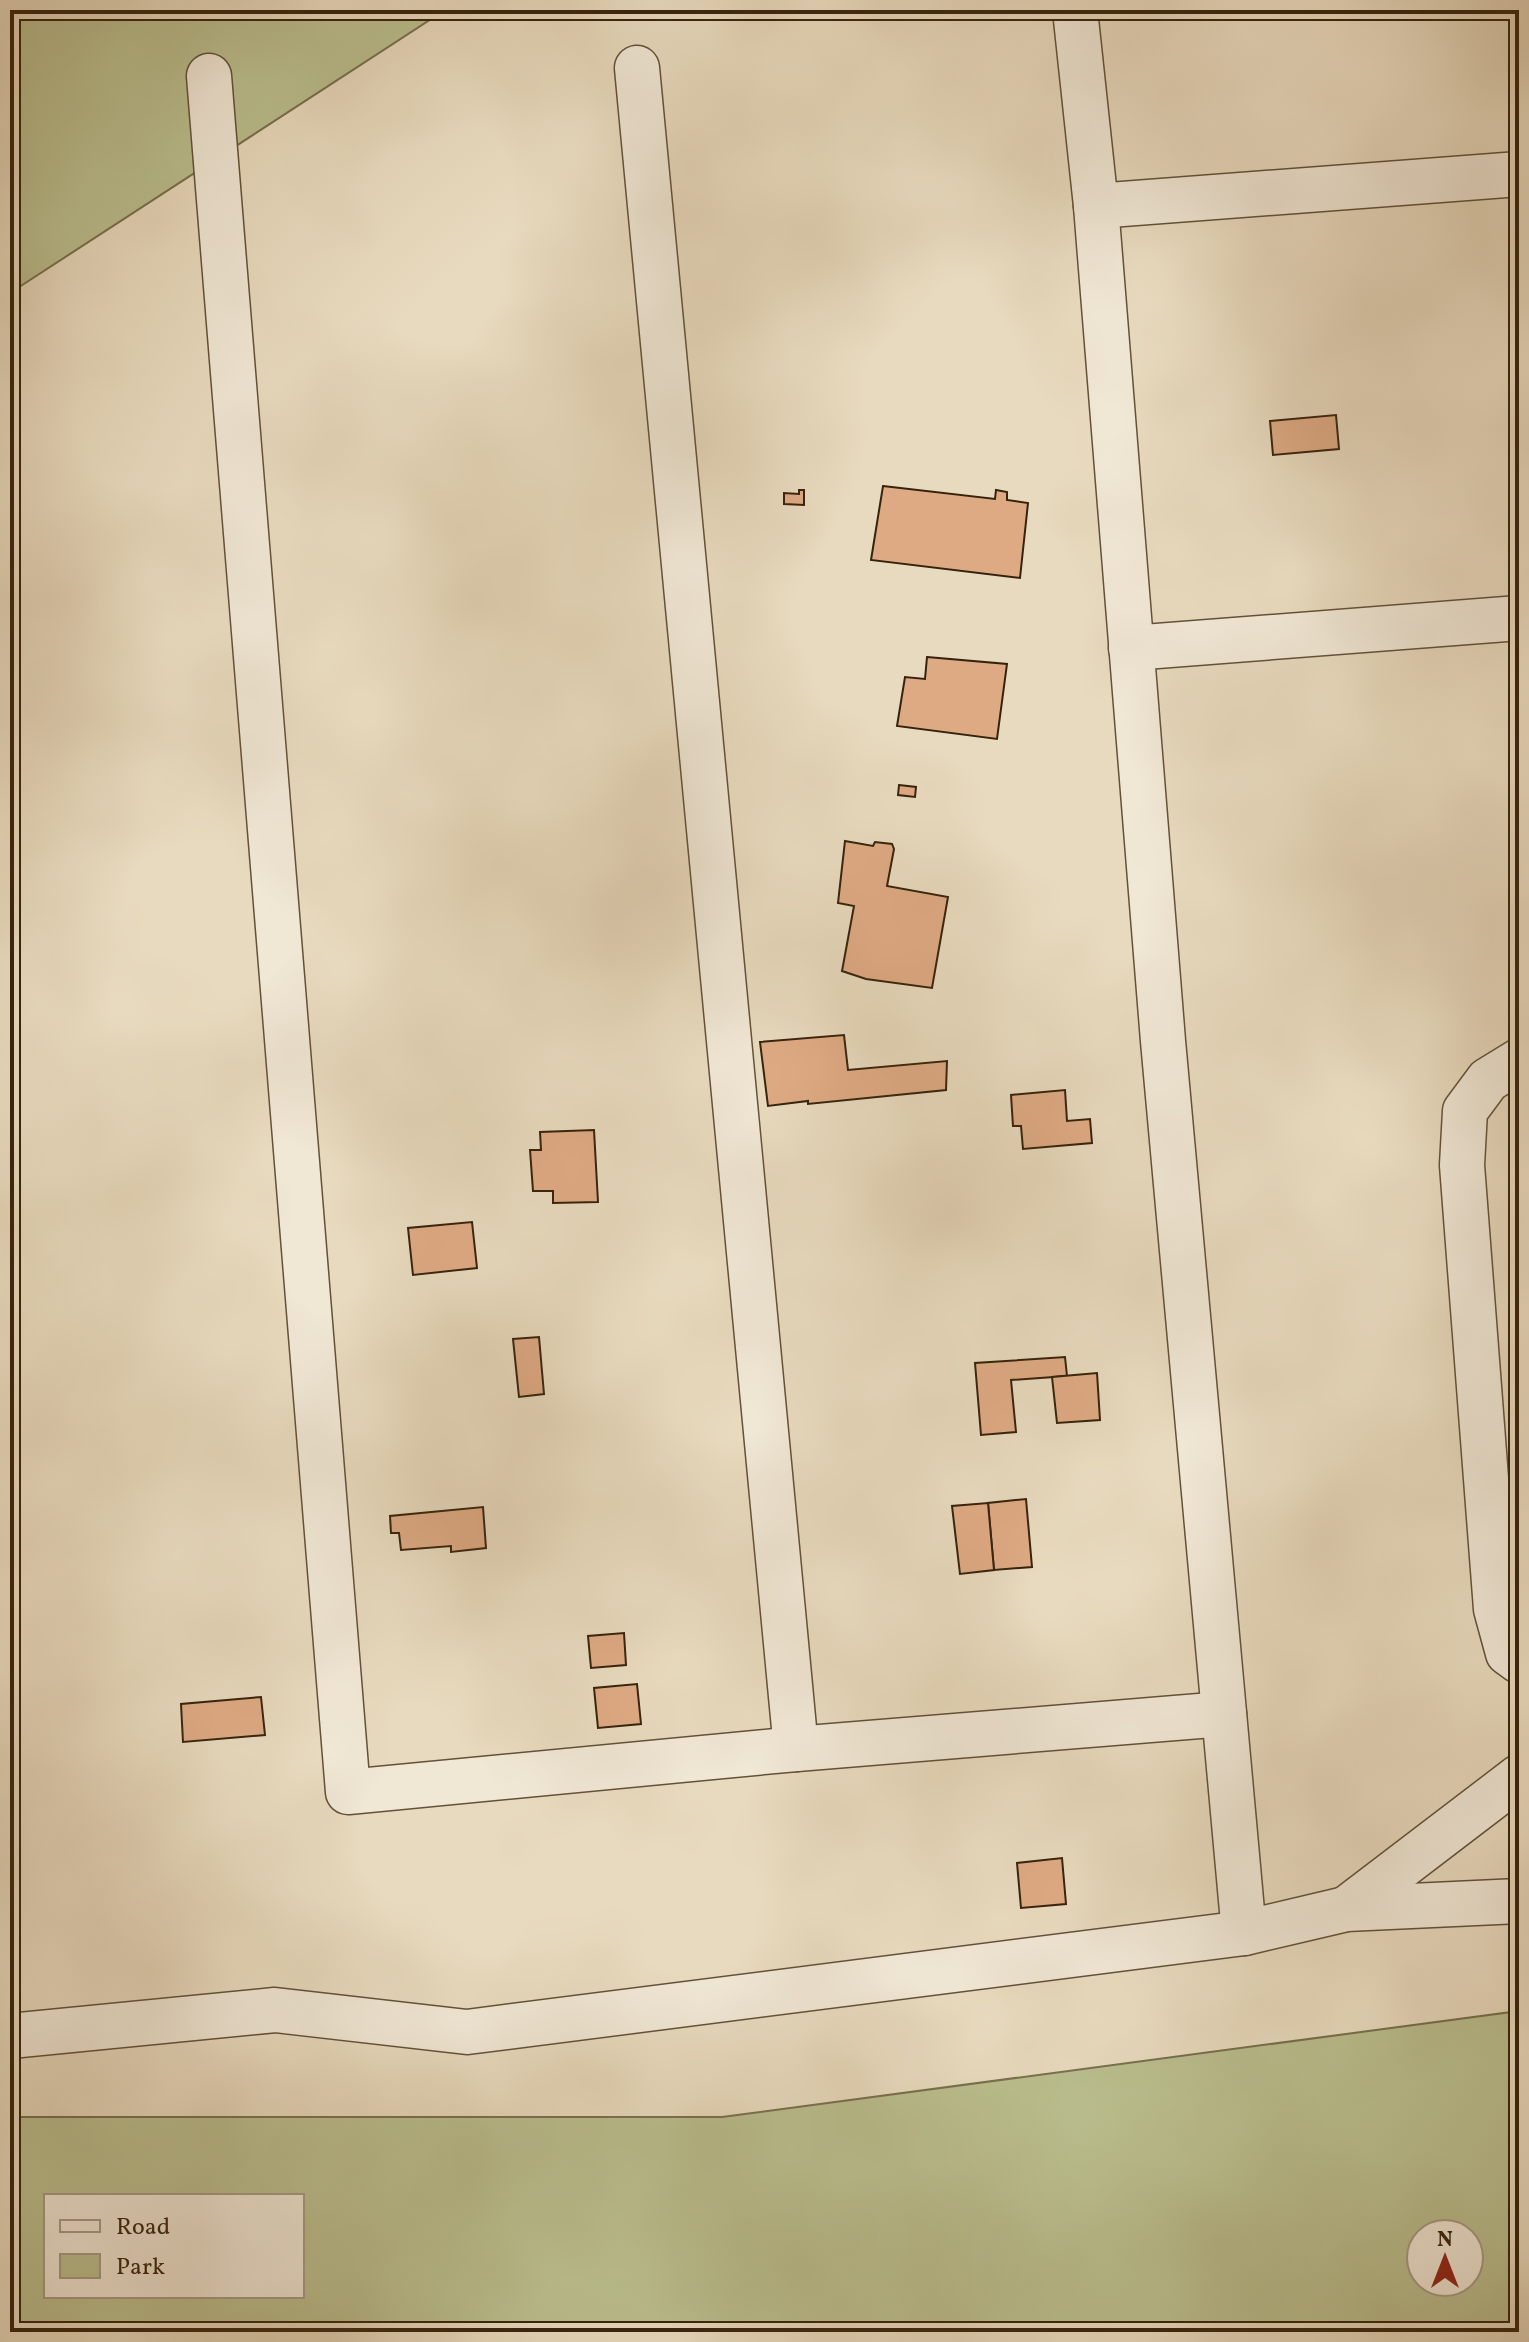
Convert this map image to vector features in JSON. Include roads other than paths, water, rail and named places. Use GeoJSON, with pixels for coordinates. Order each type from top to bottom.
{"type":"FeatureCollection","features":[{"type":"Feature","properties":{"kind":"street"},"geometry":{"type":"LineString","coordinates":[[1075,10],[1096,206],[1163,1041],[1244,1933]]}},
{"type":"Feature","properties":{"kind":"street"},"geometry":{"type":"LineString","coordinates":[[637,68],[796,1749]]}},
{"type":"Feature","properties":{"kind":"street"},"geometry":{"type":"LineString","coordinates":[[209,76],[348,1792],[796,1749],[1224,1714]]}},
{"type":"Feature","properties":{"kind":"street"},"geometry":{"type":"LineString","coordinates":[[1096,206],[1519,174]]}},
{"type":"Feature","properties":{"kind":"street"},"geometry":{"type":"LineString","coordinates":[[1131,648],[1519,618]]}},
{"type":"Feature","properties":{"kind":"street"},"geometry":{"type":"LineString","coordinates":[[1519,1061],[1488,1080],[1465,1111],[1462,1165],[1496,1609],[1508,1653],[1519,1661]]}},
{"type":"Feature","properties":{"kind":"street"},"geometry":{"type":"LineString","coordinates":[[1346,1909],[1519,1777]]}},
{"type":"Feature","properties":{"kind":"street"},"geometry":{"type":"LineString","coordinates":[[10,2036],[275,2010],[467,2032],[1244,1933],[1346,1909],[1519,1901]]}}]}
